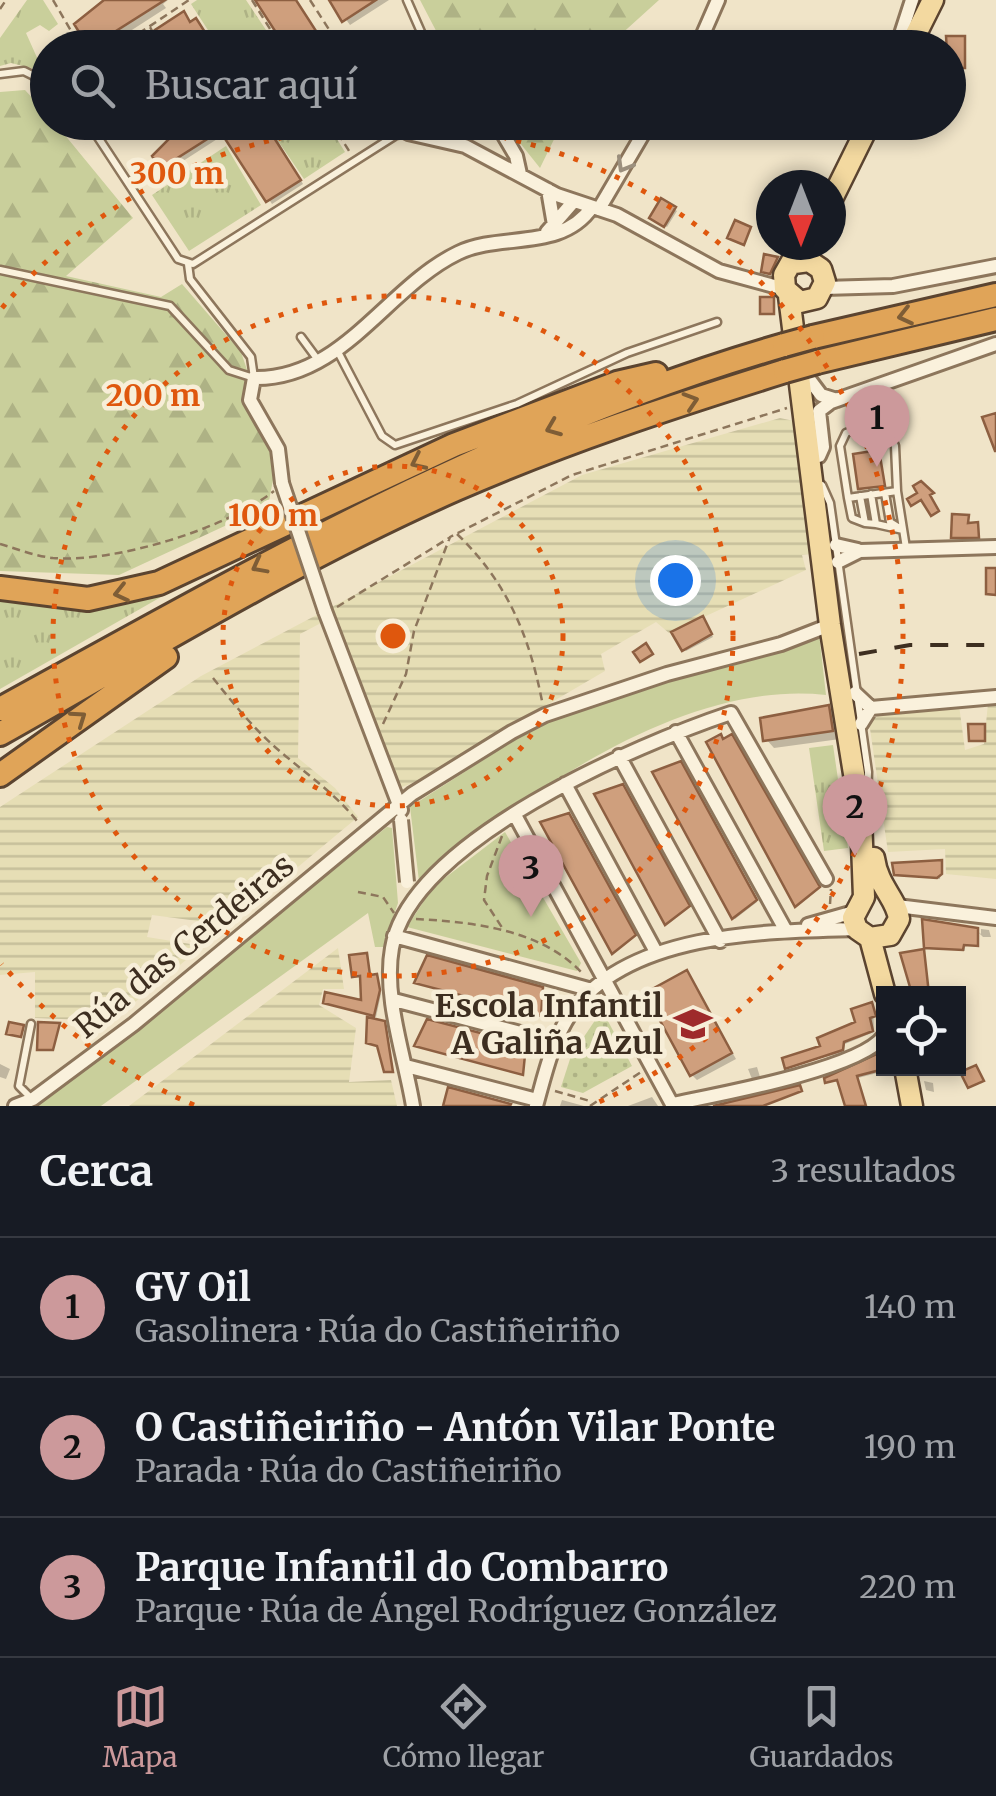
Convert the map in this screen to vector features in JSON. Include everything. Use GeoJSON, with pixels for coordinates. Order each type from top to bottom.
{"type":"FeatureCollection","features":[{"type":"Feature","properties":{"kind":"highway"},"geometry":{"type":"LineString","coordinates":[[0,588],[88,600],[159,583],[454,445],[616,383],[996,295]]}},
{"type":"Feature","properties":{"kind":"highway"},"geometry":{"type":"LineString","coordinates":[[0,734],[380,525],[598,430],[785,370],[813,389],[996,319]]}},
{"type":"Feature","properties":{"kind":"highway"},"geometry":{"type":"LineString","coordinates":[[0,709],[258,566],[482,457],[632,395],[780,346]]}},
{"type":"Feature","properties":{"kind":"highway"},"geometry":{"type":"LineString","coordinates":[[0,775],[163,658],[256,602],[534,457]]}},
{"type":"Feature","properties":{"kind":"main road"},"geometry":{"type":"LineString","coordinates":[[907,30],[916,0]]}},
{"type":"Feature","properties":{"kind":"main road"},"geometry":{"type":"LineString","coordinates":[[912,30],[930,0]]}},
{"type":"Feature","properties":{"kind":"main road"},"geometry":{"type":"LineString","coordinates":[[835,170],[849,140]]}},
{"type":"Feature","properties":{"kind":"main road"},"geometry":{"type":"LineString","coordinates":[[846,171],[861,140]]}},
{"type":"Feature","properties":{"kind":"main road"},"geometry":{"type":"LineString","coordinates":[[825,271],[804,261],[793,278],[813,389],[818,456],[877,876],[877,918],[892,986]]}},
{"type":"Feature","properties":{"kind":"main road"},"geometry":{"type":"LineString","coordinates":[[793,278],[825,271]]}},
{"type":"Feature","properties":{"kind":"main road"},"geometry":{"type":"LineString","coordinates":[[813,389],[830,625],[877,918],[884,986]]}},
{"type":"Feature","properties":{"kind":"main road"},"geometry":{"type":"LineString","coordinates":[[898,1076],[902,1106]]}},
{"type":"Feature","properties":{"kind":"main road"},"geometry":{"type":"LineString","coordinates":[[906,1076],[912,1106]]}},
{"type":"Feature","properties":{"kind":"street"},"geometry":{"type":"LineString","coordinates":[[705,30],[718,0]]}},
{"type":"Feature","properties":{"kind":"street"},"geometry":{"type":"LineString","coordinates":[[438,140],[464,146],[719,271],[759,280],[793,278]]}},
{"type":"Feature","properties":{"kind":"street"},"geometry":{"type":"LineString","coordinates":[[507,140],[520,174]]}},
{"type":"Feature","properties":{"kind":"street"},"geometry":{"type":"LineString","coordinates":[[408,911],[400,804],[326,614],[282,483],[278,450],[250,400],[254,378],[282,376],[318,360],[370,324],[402,292],[458,253],[542,237],[574,224],[596,208],[639,140]]}},
{"type":"Feature","properties":{"kind":"street"},"geometry":{"type":"LineString","coordinates":[[548,190],[554,226]]}},
{"type":"Feature","properties":{"kind":"street"},"geometry":{"type":"LineString","coordinates":[[542,237],[574,202]]}},
{"type":"Feature","properties":{"kind":"street"},"geometry":{"type":"LineString","coordinates":[[825,271],[893,286],[996,266]]}},
{"type":"Feature","properties":{"kind":"street"},"geometry":{"type":"LineString","coordinates":[[813,389],[837,400],[996,344]]}},
{"type":"Feature","properties":{"kind":"street"},"geometry":{"type":"LineString","coordinates":[[813,389],[837,400]]}},
{"type":"Feature","properties":{"kind":"street"},"geometry":{"type":"LineString","coordinates":[[813,389],[823,447],[818,456]]}},
{"type":"Feature","properties":{"kind":"street"},"geometry":{"type":"LineString","coordinates":[[836,545],[860,551],[996,547]]}},
{"type":"Feature","properties":{"kind":"street"},"geometry":{"type":"LineString","coordinates":[[838,562],[860,551]]}},
{"type":"Feature","properties":{"kind":"street","name":"Rúa das Cerdeiras"},"geometry":{"type":"LineString","coordinates":[[15,1106],[30,1102],[134,1024],[400,804],[545,715],[830,625]]}},
{"type":"Feature","properties":{"kind":"street"},"geometry":{"type":"LineString","coordinates":[[855,692],[871,708]]}},
{"type":"Feature","properties":{"kind":"street"},"geometry":{"type":"LineString","coordinates":[[871,708],[996,697]]}},
{"type":"Feature","properties":{"kind":"street"},"geometry":{"type":"LineString","coordinates":[[861,724],[871,708]]}},
{"type":"Feature","properties":{"kind":"street"},"geometry":{"type":"LineString","coordinates":[[414,1106],[390,971],[394,936],[408,911],[450,862],[565,784],[619,756],[731,713],[826,879]]}},
{"type":"Feature","properties":{"kind":"street"},"geometry":{"type":"LineString","coordinates":[[676,732],[786,931]]}},
{"type":"Feature","properties":{"kind":"street"},"geometry":{"type":"LineString","coordinates":[[619,756],[720,940]]}},
{"type":"Feature","properties":{"kind":"street"},"geometry":{"type":"LineString","coordinates":[[565,784],[656,952]]}},
{"type":"Feature","properties":{"kind":"street"},"geometry":{"type":"LineString","coordinates":[[514,815],[673,1105],[755,1087],[851,1058],[876,1045]]}},
{"type":"Feature","properties":{"kind":"street"},"geometry":{"type":"LineString","coordinates":[[406,1066],[536,1103],[556,1042],[572,1012],[604,980],[656,952],[920,912],[996,918]]}},
{"type":"Feature","properties":{"kind":"street"},"geometry":{"type":"LineString","coordinates":[[394,936],[592,990]]}},
{"type":"Feature","properties":{"kind":"street"},"geometry":{"type":"LineString","coordinates":[[394,1000],[556,1042]]}},
{"type":"Feature","properties":{"kind":"lane"},"geometry":{"type":"LineString","coordinates":[[407,0],[420,30]]}},
{"type":"Feature","properties":{"kind":"lane"},"geometry":{"type":"LineString","coordinates":[[0,74],[30,74]]}},
{"type":"Feature","properties":{"kind":"lane"},"geometry":{"type":"LineString","coordinates":[[100,140],[178,259],[188,264],[200,262],[388,140]]}},
{"type":"Feature","properties":{"kind":"lane"},"geometry":{"type":"LineString","coordinates":[[0,270],[170,306],[229,370],[254,378],[251,357],[190,279],[188,264]]}},
{"type":"Feature","properties":{"kind":"lane"},"geometry":{"type":"LineString","coordinates":[[336,348],[382,436],[395,445],[517,404],[626,353],[717,322]]}},
{"type":"Feature","properties":{"kind":"lane"},"geometry":{"type":"LineString","coordinates":[[301,336],[318,360]]}},
{"type":"Feature","properties":{"kind":"lane"},"geometry":{"type":"LineString","coordinates":[[871,389],[895,446],[906,548]]}},
{"type":"Feature","properties":{"kind":"lane"},"geometry":{"type":"LineString","coordinates":[[878,408],[878,420],[846,433],[840,446],[852,518],[903,530]]}},
{"type":"Feature","properties":{"kind":"lane"},"geometry":{"type":"LineString","coordinates":[[822,486],[830,503],[836,545],[861,724],[866,800]]}},
{"type":"Feature","properties":{"kind":"lane"},"geometry":{"type":"LineString","coordinates":[[848,498],[897,491]]}},
{"type":"Feature","properties":{"kind":"lane"},"geometry":{"type":"LineString","coordinates":[[885,492],[890,522],[903,530]]}},
{"type":"Feature","properties":{"kind":"lane"},"geometry":{"type":"LineString","coordinates":[[871,494],[876,524]]}},
{"type":"Feature","properties":{"kind":"lane"},"geometry":{"type":"LineString","coordinates":[[860,496],[864,522]]}},
{"type":"Feature","properties":{"kind":"lane"},"geometry":{"type":"LineString","coordinates":[[30,1024],[19,1086],[30,1102]]}},
{"type":"Feature","properties":{"kind":"path"},"geometry":{"type":"LineString","coordinates":[[0,9],[6,0]]}},
{"type":"Feature","properties":{"kind":"path"},"geometry":{"type":"LineString","coordinates":[[53,0],[70,30]]}},
{"type":"Feature","properties":{"kind":"path"},"geometry":{"type":"LineString","coordinates":[[143,30],[189,0]]}},
{"type":"Feature","properties":{"kind":"path"},"geometry":{"type":"LineString","coordinates":[[252,0],[270,30]]}},
{"type":"Feature","properties":{"kind":"path"},"geometry":{"type":"LineString","coordinates":[[303,5],[310,0],[329,30]]}},
{"type":"Feature","properties":{"kind":"path"},"geometry":{"type":"LineString","coordinates":[[149,26],[151,30]]}},
{"type":"Feature","properties":{"kind":"path"},"geometry":{"type":"LineString","coordinates":[[343,140],[352,154]]}},
{"type":"Feature","properties":{"kind":"path"},"geometry":{"type":"LineString","coordinates":[[326,614],[456,533],[572,475],[813,389]]}},
{"type":"Feature","properties":{"kind":"path"},"geometry":{"type":"LineString","coordinates":[[0,544],[57,558],[127,551],[249,508],[282,483]]}},
{"type":"Feature","properties":{"kind":"path"},"geometry":{"type":"LineString","coordinates":[[456,533],[498,577],[530,644],[545,715]]}},
{"type":"Feature","properties":{"kind":"path"},"geometry":{"type":"LineString","coordinates":[[373,736],[397,699],[414,630],[450,537]]}},
{"type":"Feature","properties":{"kind":"path"},"geometry":{"type":"LineString","coordinates":[[213,678],[246,719],[288,758],[330,788],[367,834]]}},
{"type":"Feature","properties":{"kind":"path"},"geometry":{"type":"LineString","coordinates":[[502,830],[484,900],[504,929]]}},
{"type":"Feature","properties":{"kind":"path"},"geometry":{"type":"LineString","coordinates":[[358,892],[383,896],[395,914]]}},
{"type":"Feature","properties":{"kind":"path"},"geometry":{"type":"LineString","coordinates":[[408,911],[504,929],[566,958],[582,973]]}},
{"type":"Feature","properties":{"kind":"path"},"geometry":{"type":"LineString","coordinates":[[577,979],[591,967]]}},
{"type":"Feature","properties":{"kind":"path"},"geometry":{"type":"LineString","coordinates":[[593,1102],[642,1072]]}},
{"type":"Feature","properties":{"kind":"path"},"geometry":{"type":"LineString","coordinates":[[548,1090],[600,1106]]}},
{"type":"Feature","properties":{"kind":"shaded area"},"geometry":{"type":"Polygon","coordinates":[[[780,418],[794,421],[811,554],[802,555],[806,570],[669,633],[656,622],[601,654],[605,671],[415,782],[387,793],[321,623],[300,634],[298,758],[335,788],[358,817],[228,925],[152,915],[147,937],[203,946],[112,1021],[35,1018],[35,972],[0,975],[0,807],[201,676],[582,475],[780,418]]]}},
{"type":"Feature","properties":{"kind":"shaded area"},"geometry":{"type":"Polygon","coordinates":[[[988,703],[996,703],[996,879],[946,874],[945,849],[888,852],[869,722],[878,716],[959,705],[965,750],[984,744],[988,703]]]}},
{"type":"Feature","properties":{"kind":"shaded area"},"geometry":{"type":"Polygon","coordinates":[[[338,948],[344,989],[323,989],[319,1005],[356,1028],[349,1082],[391,1080],[397,1106],[129,1106],[338,948]]]}},
{"type":"Feature","properties":{"kind":"green space"},"geometry":{"type":"Polygon","coordinates":[[[27,0],[43,0],[58,24],[50,30],[40,25],[26,33],[30,68],[11,63],[0,66],[0,38],[27,0]]]}},
{"type":"Feature","properties":{"kind":"green space"},"geometry":{"type":"Polygon","coordinates":[[[197,0],[246,0],[266,30],[208,30],[191,4],[197,0]]]}},
{"type":"Feature","properties":{"kind":"green space"},"geometry":{"type":"Polygon","coordinates":[[[420,0],[659,0],[626,30],[436,30],[420,0]]]}},
{"type":"Feature","properties":{"kind":"green space"},"geometry":{"type":"Polygon","coordinates":[[[25,90],[30,95],[30,140],[69,140],[133,218],[66,276],[161,297],[182,284],[241,352],[277,459],[268,506],[119,575],[0,571],[0,92],[25,90]]]}},
{"type":"Feature","properties":{"kind":"green space"},"geometry":{"type":"Polygon","coordinates":[[[277,140],[338,140],[345,152],[304,179],[277,140]]]}},
{"type":"Feature","properties":{"kind":"green space"},"geometry":{"type":"Polygon","coordinates":[[[518,140],[554,140],[540,168],[518,140]]]}},
{"type":"Feature","properties":{"kind":"green space"},"geometry":{"type":"Polygon","coordinates":[[[226,146],[261,205],[189,251],[152,195],[226,146]]]}},
{"type":"Feature","properties":{"kind":"green space"},"geometry":{"type":"Polygon","coordinates":[[[189,581],[0,689],[0,598],[87,610],[189,581]]]}},
{"type":"Feature","properties":{"kind":"green space"},"geometry":{"type":"Polygon","coordinates":[[[819,634],[826,695],[772,695],[717,705],[662,724],[556,780],[419,881],[410,807],[544,721],[819,634]]]}},
{"type":"Feature","properties":{"kind":"green space"},"geometry":{"type":"Polygon","coordinates":[[[833,745],[848,848],[824,851],[809,748],[833,745]]]}},
{"type":"Feature","properties":{"kind":"green space"},"geometry":{"type":"Polygon","coordinates":[[[387,827],[392,828],[398,903],[383,947],[375,947],[368,913],[101,1106],[33,1106],[387,827]]]}},
{"type":"Feature","properties":{"kind":"green space"},"geometry":{"type":"Polygon","coordinates":[[[505,832],[581,963],[577,971],[407,927],[433,887],[505,832]]]}},
{"type":"Feature","properties":{"kind":"green space"},"geometry":{"type":"Polygon","coordinates":[[[602,1010],[632,1066],[583,1093],[561,1087],[571,1056],[602,1010]]]}},
{"type":"Feature","properties":{"kind":"building"},"geometry":{"type":"Polygon","coordinates":[[[104,0],[165,0],[118,30],[78,30],[74,24],[104,0]]]}},
{"type":"Feature","properties":{"kind":"building"},"geometry":{"type":"Polygon","coordinates":[[[255,0],[296,0],[315,30],[274,30],[255,0]]]}},
{"type":"Feature","properties":{"kind":"building"},"geometry":{"type":"Polygon","coordinates":[[[329,0],[376,0],[342,22],[329,0]]]}},
{"type":"Feature","properties":{"kind":"building"},"geometry":{"type":"Polygon","coordinates":[[[184,11],[190,22],[196,18],[204,30],[155,30],[184,11]]]}},
{"type":"Feature","properties":{"kind":"building"},"geometry":{"type":"Polygon","coordinates":[[[168,140],[206,140],[160,169],[152,156],[168,140]]]}},
{"type":"Feature","properties":{"kind":"building"},"geometry":{"type":"Polygon","coordinates":[[[226,140],[275,140],[301,180],[266,202],[226,140]]]}},
{"type":"Feature","properties":{"kind":"building"},"geometry":{"type":"Polygon","coordinates":[[[661,198],[676,207],[664,227],[649,218],[661,198]]]}},
{"type":"Feature","properties":{"kind":"building"},"geometry":{"type":"Polygon","coordinates":[[[735,220],[751,227],[744,245],[727,238],[735,220]]]}},
{"type":"Feature","properties":{"kind":"building"},"geometry":{"type":"Polygon","coordinates":[[[763,260],[777,260],[770,274],[761,272],[763,260]]]}},
{"type":"Feature","properties":{"kind":"building"},"geometry":{"type":"Polygon","coordinates":[[[760,297],[774,297],[774,314],[760,314],[760,297]]]}},
{"type":"Feature","properties":{"kind":"building"},"geometry":{"type":"Polygon","coordinates":[[[996,413],[996,451],[995,451],[982,417],[996,413]]]}},
{"type":"Feature","properties":{"kind":"building"},"geometry":{"type":"Polygon","coordinates":[[[879,450],[885,486],[858,489],[853,454],[879,450]]]}},
{"type":"Feature","properties":{"kind":"building"},"geometry":{"type":"Polygon","coordinates":[[[921,481],[934,493],[930,495],[939,511],[931,516],[921,500],[911,506],[907,499],[917,493],[913,486],[921,481]]]}},
{"type":"Feature","properties":{"kind":"building"},"geometry":{"type":"Polygon","coordinates":[[[952,514],[969,515],[968,523],[978,522],[979,538],[951,538],[952,514]]]}},
{"type":"Feature","properties":{"kind":"building"},"geometry":{"type":"Polygon","coordinates":[[[986,568],[996,568],[996,595],[986,594],[986,568]]]}},
{"type":"Feature","properties":{"kind":"building"},"geometry":{"type":"Polygon","coordinates":[[[703,616],[712,634],[682,651],[671,632],[703,616]]]}},
{"type":"Feature","properties":{"kind":"building"},"geometry":{"type":"Polygon","coordinates":[[[646,643],[653,654],[640,662],[633,652],[646,643]]]}},
{"type":"Feature","properties":{"kind":"building"},"geometry":{"type":"Polygon","coordinates":[[[829,705],[833,731],[763,741],[760,718],[829,705]]]}},
{"type":"Feature","properties":{"kind":"building"},"geometry":{"type":"Polygon","coordinates":[[[968,724],[985,724],[985,741],[969,741],[968,724]]]}},
{"type":"Feature","properties":{"kind":"building"},"geometry":{"type":"Polygon","coordinates":[[[721,734],[723,739],[732,734],[820,887],[795,907],[706,742],[721,734]]]}},
{"type":"Feature","properties":{"kind":"building"},"geometry":{"type":"Polygon","coordinates":[[[681,761],[757,900],[732,919],[652,772],[681,761]]]}},
{"type":"Feature","properties":{"kind":"building"},"geometry":{"type":"Polygon","coordinates":[[[623,784],[690,906],[665,925],[594,794],[623,784]]]}},
{"type":"Feature","properties":{"kind":"building"},"geometry":{"type":"Polygon","coordinates":[[[569,813],[636,935],[612,954],[540,822],[569,813]]]}},
{"type":"Feature","properties":{"kind":"building"},"geometry":{"type":"Polygon","coordinates":[[[942,860],[942,874],[937,878],[894,875],[892,863],[942,860]]]}},
{"type":"Feature","properties":{"kind":"building"},"geometry":{"type":"Polygon","coordinates":[[[922,919],[978,928],[978,946],[964,945],[963,950],[924,948],[922,919]]]}},
{"type":"Feature","properties":{"kind":"building"},"geometry":{"type":"Polygon","coordinates":[[[924,949],[928,986],[910,986],[900,953],[924,949]]]}},
{"type":"Feature","properties":{"kind":"building"},"geometry":{"type":"Polygon","coordinates":[[[367,953],[370,975],[377,974],[380,990],[374,1016],[323,1003],[325,992],[361,1000],[360,976],[352,977],[349,955],[367,953]]]}},
{"type":"Feature","properties":{"kind":"building"},"geometry":{"type":"Polygon","coordinates":[[[427,955],[543,987],[541,1016],[414,983],[427,955]]]}},
{"type":"Feature","properties":{"kind":"building"},"geometry":{"type":"Polygon","coordinates":[[[687,970],[732,1053],[690,1076],[645,993],[687,970]]]}},
{"type":"Feature","properties":{"kind":"building"},"geometry":{"type":"Polygon","coordinates":[[[872,1002],[876,1016],[870,1018],[873,1031],[844,1042],[843,1050],[785,1069],[782,1058],[820,1046],[817,1038],[855,1022],[851,1009],[872,1002]]]}},
{"type":"Feature","properties":{"kind":"building"},"geometry":{"type":"Polygon","coordinates":[[[367,1017],[385,1021],[393,1072],[384,1072],[377,1046],[366,1043],[367,1017]]]}},
{"type":"Feature","properties":{"kind":"building"},"geometry":{"type":"Polygon","coordinates":[[[427,1019],[526,1045],[523,1075],[414,1046],[427,1019]]]}},
{"type":"Feature","properties":{"kind":"building"},"geometry":{"type":"Polygon","coordinates":[[[9,1022],[24,1025],[21,1037],[6,1034],[9,1022]]]}},
{"type":"Feature","properties":{"kind":"building"},"geometry":{"type":"Polygon","coordinates":[[[38,1022],[60,1023],[53,1050],[37,1050],[38,1022]]]}},
{"type":"Feature","properties":{"kind":"building"},"geometry":{"type":"Polygon","coordinates":[[[876,1054],[876,1071],[857,1076],[866,1106],[845,1106],[837,1080],[825,1083],[824,1078],[876,1054]]]}},
{"type":"Feature","properties":{"kind":"building"},"geometry":{"type":"Polygon","coordinates":[[[976,1065],[984,1081],[968,1088],[962,1076],[966,1076],[966,1069],[976,1065]]]}},
{"type":"Feature","properties":{"kind":"building"},"geometry":{"type":"Polygon","coordinates":[[[800,1085],[802,1091],[763,1106],[713,1106],[800,1085]]]}},
{"type":"Feature","properties":{"kind":"building"},"geometry":{"type":"Polygon","coordinates":[[[448,1087],[511,1104],[443,1106],[448,1087]]]}},
{"type":"Feature","properties":{"kind":"railway"},"geometry":{"type":"LineString","coordinates":[[859,654],[910,645],[996,645]]}},
{"type":"Feature","properties":{"kind":"place","name":"GV Oil"},"geometry":{"type":"Point","coordinates":[877,467]}},
{"type":"Feature","properties":{"kind":"place","name":"O Castiñeiriño - Antón Vilar Ponte"},"geometry":{"type":"Point","coordinates":[855,856]}},
{"type":"Feature","properties":{"kind":"place","name":"Parque Infantil do Combarro"},"geometry":{"type":"Point","coordinates":[531,917]}},
{"type":"Feature","properties":{"kind":"place","name":"Escola Infantil A Galiña Azul"},"geometry":{"type":"Point","coordinates":[693,1024]}}]}
